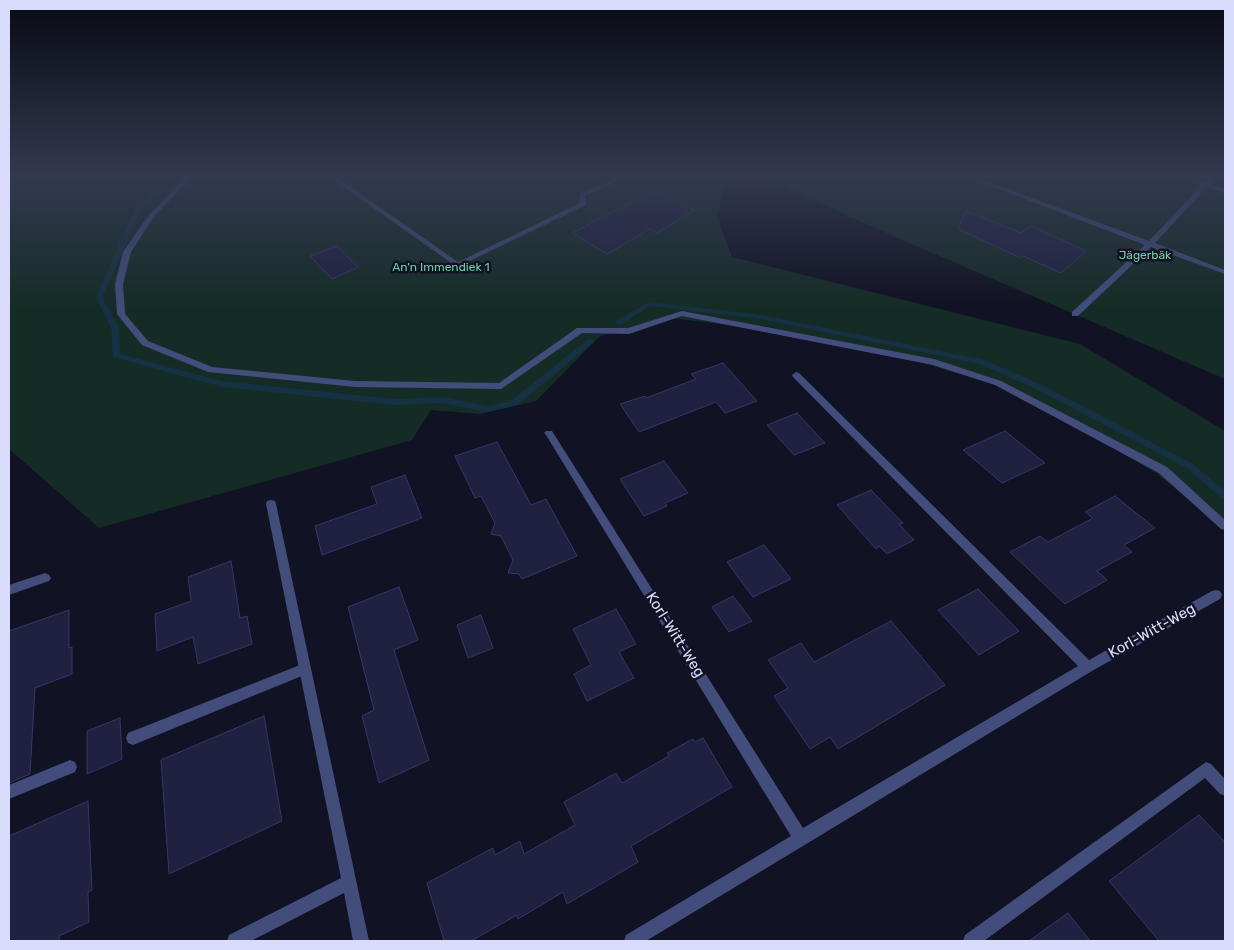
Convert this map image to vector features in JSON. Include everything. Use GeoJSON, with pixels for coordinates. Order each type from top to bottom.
{"type":"FeatureCollection","features":[{"type":"Feature","properties":{"kind":"street"},"geometry":{"type":"LineString","coordinates":[[148,219],[127,252],[118,284],[121,314],[145,343],[210,370],[355,384],[501,386],[580,330],[629,330],[682,313],[934,362],[998,383],[1163,470],[1225,526]]}},
{"type":"Feature","properties":{"kind":"street"},"geometry":{"type":"LineString","coordinates":[[393,219],[457,265],[552,219]]}},
{"type":"Feature","properties":{"kind":"street"},"geometry":{"type":"LineString","coordinates":[[1084,219],[1225,272]]}},
{"type":"Feature","properties":{"kind":"street"},"geometry":{"type":"LineString","coordinates":[[1075,314],[1150,244],[1173,219]]}},
{"type":"Feature","properties":{"kind":"street"},"geometry":{"type":"LineString","coordinates":[[796,374],[1088,667]]}},
{"type":"Feature","properties":{"kind":"street","name":"Korl-Witt-Weg"},"geometry":{"type":"LineString","coordinates":[[549,433],[801,838]]}},
{"type":"Feature","properties":{"kind":"street"},"geometry":{"type":"LineString","coordinates":[[270,504],[361,941]]}},
{"type":"Feature","properties":{"kind":"street"},"geometry":{"type":"LineString","coordinates":[[9,590],[45,578]]}},
{"type":"Feature","properties":{"kind":"street","name":"Korl-Witt-Weg"},"geometry":{"type":"LineString","coordinates":[[632,941],[1088,667],[1216,595]]}},
{"type":"Feature","properties":{"kind":"street"},"geometry":{"type":"LineString","coordinates":[[133,738],[305,669]]}},
{"type":"Feature","properties":{"kind":"street"},"geometry":{"type":"LineString","coordinates":[[9,792],[70,767]]}},
{"type":"Feature","properties":{"kind":"street"},"geometry":{"type":"LineString","coordinates":[[971,941],[1206,769],[1225,789]]}},
{"type":"Feature","properties":{"kind":"street"},"geometry":{"type":"LineString","coordinates":[[236,941],[349,882]]}},
{"type":"Feature","properties":{"kind":"green space","name":"An'n Immendiek 1"},"geometry":{"type":"Polygon","coordinates":[[[9,219],[718,219],[732,257],[1080,344],[1225,431],[1225,529],[1156,473],[1088,433],[993,384],[910,359],[744,327],[670,318],[600,336],[536,401],[480,414],[431,410],[412,440],[99,528],[9,449],[9,219]]]}},
{"type":"Feature","properties":{"kind":"green space","name":"Jägerbäk"},"geometry":{"type":"Polygon","coordinates":[[[856,219],[1225,219],[1225,379],[856,219]]]}},
{"type":"Feature","properties":{"kind":"building"},"geometry":{"type":"Polygon","coordinates":[[[599,219],[680,219],[657,233],[650,229],[607,254],[572,233],[599,219]]]}},
{"type":"Feature","properties":{"kind":"building"},"geometry":{"type":"Polygon","coordinates":[[[962,219],[987,219],[1021,233],[1031,226],[1086,251],[1061,273],[1023,256],[1021,258],[958,229],[962,219]]]}},
{"type":"Feature","properties":{"kind":"building"},"geometry":{"type":"Polygon","coordinates":[[[337,246],[358,267],[332,279],[310,256],[337,246]]]}},
{"type":"Feature","properties":{"kind":"building"},"geometry":{"type":"Polygon","coordinates":[[[723,363],[757,401],[725,413],[716,402],[639,432],[620,404],[645,396],[646,398],[696,379],[691,374],[723,363]]]}},
{"type":"Feature","properties":{"kind":"building"},"geometry":{"type":"Polygon","coordinates":[[[797,413],[825,443],[794,455],[767,425],[797,413]]]}},
{"type":"Feature","properties":{"kind":"building"},"geometry":{"type":"Polygon","coordinates":[[[1005,431],[1045,463],[1002,483],[963,450],[1005,431]]]}},
{"type":"Feature","properties":{"kind":"building"},"geometry":{"type":"Polygon","coordinates":[[[497,442],[531,505],[546,499],[577,556],[522,579],[519,574],[508,573],[513,560],[501,536],[491,534],[495,523],[481,496],[475,498],[455,456],[497,442]]]}},
{"type":"Feature","properties":{"kind":"building"},"geometry":{"type":"Polygon","coordinates":[[[664,461],[688,493],[665,503],[667,506],[644,516],[620,479],[664,461]]]}},
{"type":"Feature","properties":{"kind":"building"},"geometry":{"type":"Polygon","coordinates":[[[405,475],[422,518],[322,555],[315,526],[377,504],[371,487],[405,475]]]}},
{"type":"Feature","properties":{"kind":"building"},"geometry":{"type":"Polygon","coordinates":[[[871,490],[903,523],[899,524],[914,540],[887,554],[879,546],[876,549],[837,505],[871,490]]]}},
{"type":"Feature","properties":{"kind":"building"},"geometry":{"type":"Polygon","coordinates":[[[1115,496],[1155,528],[1124,545],[1132,552],[1097,571],[1107,580],[1065,604],[1010,552],[1040,536],[1048,542],[1093,518],[1085,512],[1115,496]]]}},
{"type":"Feature","properties":{"kind":"building"},"geometry":{"type":"Polygon","coordinates":[[[764,545],[791,579],[753,597],[727,562],[764,545]]]}},
{"type":"Feature","properties":{"kind":"building"},"geometry":{"type":"Polygon","coordinates":[[[231,561],[240,618],[247,616],[252,644],[198,664],[193,637],[157,651],[155,614],[191,601],[188,577],[231,561]]]}},
{"type":"Feature","properties":{"kind":"building"},"geometry":{"type":"Polygon","coordinates":[[[399,587],[418,640],[394,650],[429,760],[379,783],[362,716],[374,710],[348,607],[399,587]]]}},
{"type":"Feature","properties":{"kind":"building"},"geometry":{"type":"Polygon","coordinates":[[[978,589],[1019,631],[979,655],[938,610],[978,589]]]}},
{"type":"Feature","properties":{"kind":"building"},"geometry":{"type":"Polygon","coordinates":[[[733,596],[752,621],[729,632],[712,607],[733,596]]]}},
{"type":"Feature","properties":{"kind":"building"},"geometry":{"type":"Polygon","coordinates":[[[616,609],[636,644],[619,652],[634,678],[587,701],[574,674],[591,665],[573,629],[616,609]]]}},
{"type":"Feature","properties":{"kind":"building"},"geometry":{"type":"Polygon","coordinates":[[[69,610],[69,648],[72,647],[72,674],[35,688],[30,774],[9,783],[9,631],[69,610]]]}},
{"type":"Feature","properties":{"kind":"building"},"geometry":{"type":"Polygon","coordinates":[[[481,615],[493,648],[468,658],[457,625],[481,615]]]}},
{"type":"Feature","properties":{"kind":"building"},"geometry":{"type":"Polygon","coordinates":[[[891,621],[945,685],[838,749],[830,737],[810,749],[774,696],[788,688],[768,660],[801,643],[814,662],[891,621]]]}},
{"type":"Feature","properties":{"kind":"building"},"geometry":{"type":"Polygon","coordinates":[[[264,716],[282,821],[169,874],[161,760],[264,716]]]}},
{"type":"Feature","properties":{"kind":"building"},"geometry":{"type":"Polygon","coordinates":[[[120,718],[122,759],[87,774],[87,731],[120,718]]]}},
{"type":"Feature","properties":{"kind":"building"},"geometry":{"type":"Polygon","coordinates":[[[703,738],[732,787],[631,846],[638,862],[567,904],[563,892],[518,919],[517,915],[471,941],[444,941],[427,883],[493,848],[495,855],[520,841],[524,854],[575,825],[564,802],[616,773],[622,783],[669,756],[667,753],[693,739],[695,742],[703,738]]]}},
{"type":"Feature","properties":{"kind":"building"},"geometry":{"type":"Polygon","coordinates":[[[88,801],[92,890],[88,892],[89,922],[59,936],[59,941],[9,941],[9,836],[88,801]]]}},
{"type":"Feature","properties":{"kind":"building"},"geometry":{"type":"Polygon","coordinates":[[[1199,815],[1225,842],[1225,941],[1159,941],[1109,881],[1199,815]]]}},
{"type":"Feature","properties":{"kind":"building"},"geometry":{"type":"Polygon","coordinates":[[[1068,913],[1090,941],[1029,941],[1068,913]]]}},
{"type":"Feature","properties":{"kind":"waterway"},"geometry":{"type":"LineString","coordinates":[[134,219],[99,297],[115,328],[116,355],[222,384],[394,402],[442,400],[488,409],[514,403],[590,342]]}},
{"type":"Feature","properties":{"kind":"waterway"},"geometry":{"type":"LineString","coordinates":[[618,322],[649,304],[755,316],[982,362],[1041,388],[1190,466],[1225,496]]}}]}
